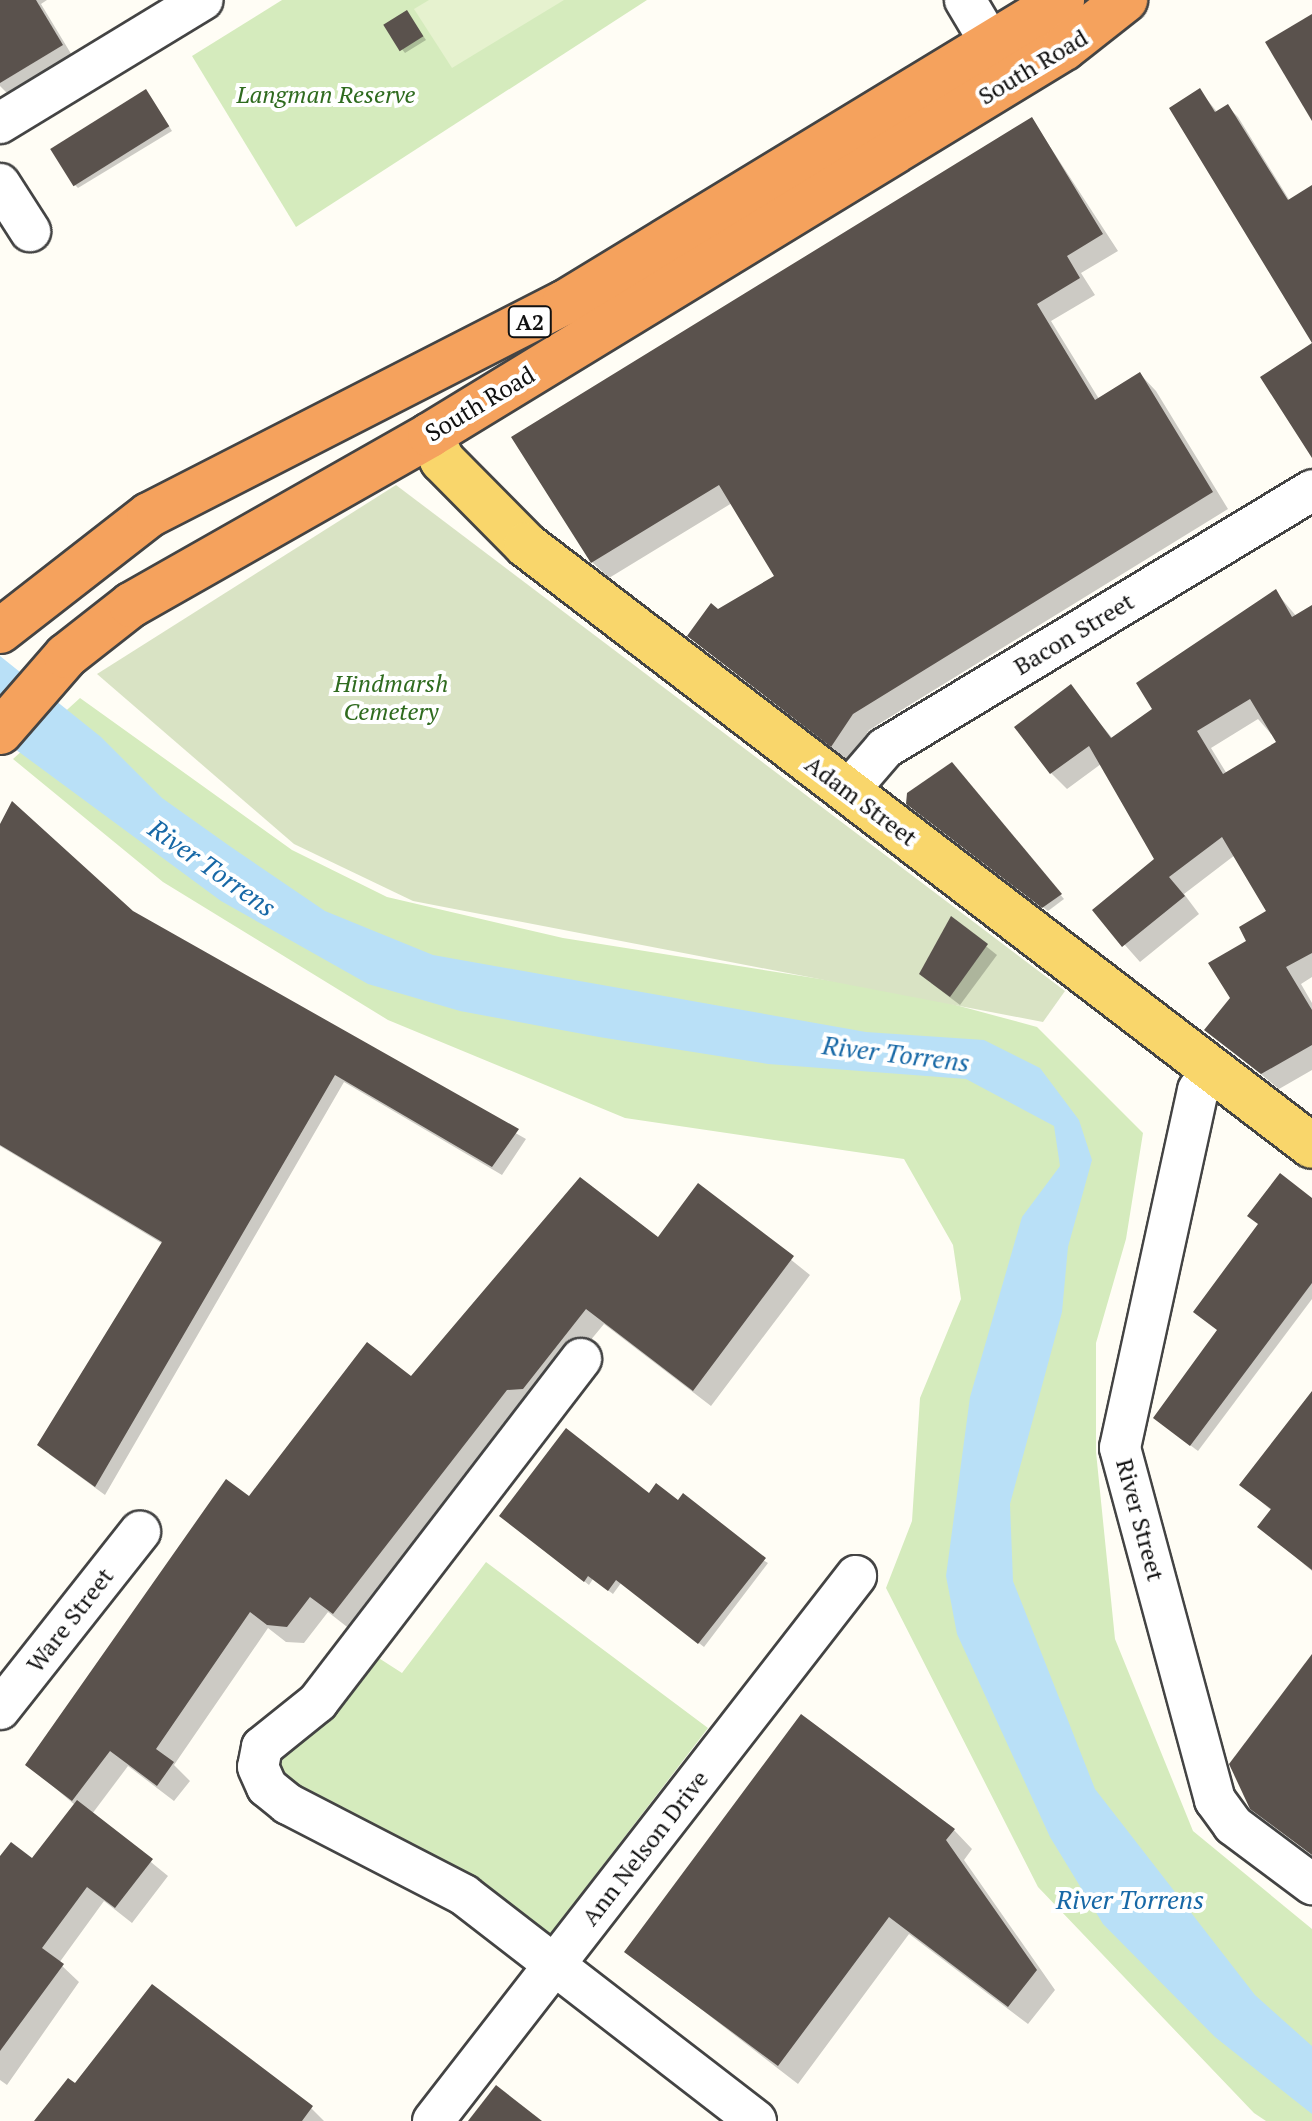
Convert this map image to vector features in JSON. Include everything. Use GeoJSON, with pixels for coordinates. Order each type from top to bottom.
{"type":"FeatureCollection","features":[{"type":"Feature","properties":{"kind":"highway","name":"South Road"},"geometry":{"type":"LineString","coordinates":[[0,631],[59,579],[149,515],[564,303],[993,47],[1062,0]]}},
{"type":"Feature","properties":{"kind":"highway"},"geometry":{"type":"LineString","coordinates":[[1064,48],[1125,0]]}},
{"type":"Feature","properties":{"kind":"highway","name":"South Road"},"geometry":{"type":"LineString","coordinates":[[0,732],[66,656],[218,551],[430,435],[1064,48]]}},
{"type":"Feature","properties":{"kind":"main road","name":"South Road"},"geometry":{"type":"LineString","coordinates":[[1064,48],[1145,0]]}},
{"type":"Feature","properties":{"kind":"main road","name":"Adam Street"},"geometry":{"type":"LineString","coordinates":[[430,435],[442,460],[526,545],[1212,1068],[1307,1133]]}},
{"type":"Feature","properties":{"kind":"street"},"geometry":{"type":"LineString","coordinates":[[0,123],[202,0]]}},
{"type":"Feature","properties":{"kind":"street"},"geometry":{"type":"LineString","coordinates":[[965,0],[993,47]]}},
{"type":"Feature","properties":{"kind":"street"},"geometry":{"type":"LineString","coordinates":[[0,184],[30,231]]}},
{"type":"Feature","properties":{"kind":"street","name":"Bacon Street"},"geometry":{"type":"LineString","coordinates":[[848,791],[885,748],[1312,490]]}},
{"type":"Feature","properties":{"kind":"street","name":"River Street"},"geometry":{"type":"LineString","coordinates":[[1212,1068],[1198,1090],[1120,1448],[1215,1800],[1233,1825],[1312,1884]]}},
{"type":"Feature","properties":{"kind":"street"},"geometry":{"type":"LineString","coordinates":[[581,1359],[318,1702],[269,1739],[258,1758],[276,1796],[464,1895],[756,2121]]}},
{"type":"Feature","properties":{"kind":"street","name":"Ware Street"},"geometry":{"type":"LineString","coordinates":[[0,1709],[140,1532]]}},
{"type":"Feature","properties":{"kind":"street","name":"Ann Nelson Drive"},"geometry":{"type":"LineString","coordinates":[[433,2121],[856,1576]]}},
{"type":"Feature","properties":{"kind":"green space","name":"Langman Reserve"},"geometry":{"type":"Polygon","coordinates":[[[282,0],[647,0],[296,227],[192,56],[282,0]]]}},
{"type":"Feature","properties":{"kind":"green space"},"geometry":{"type":"Polygon","coordinates":[[[429,0],[564,0],[452,68],[414,9],[429,0]]]}},
{"type":"Feature","properties":{"kind":"green space","name":"Hindmarsh Cemetery"},"geometry":{"type":"Polygon","coordinates":[[[396,485],[1065,991],[1043,1022],[413,901],[294,844],[97,674],[396,485]]]}},
{"type":"Feature","properties":{"kind":"green space"},"geometry":{"type":"Polygon","coordinates":[[[80,698],[292,850],[387,897],[563,938],[915,994],[1037,1027],[1143,1133],[1126,1239],[1096,1343],[1096,1452],[1115,1639],[1193,1831],[1312,1929],[1312,2121],[1266,2121],[1254,2113],[1038,1887],[886,1588],[912,1521],[920,1398],[961,1299],[953,1245],[904,1159],[625,1118],[388,1020],[163,882],[13,759],[80,698]]]}},
{"type":"Feature","properties":{"kind":"green space"},"geometry":{"type":"Polygon","coordinates":[[[486,1562],[708,1728],[544,1942],[307,1805],[269,1757],[374,1655],[402,1673],[486,1562]]]}},
{"type":"Feature","properties":{"kind":"water","name":"River Torrens"},"geometry":{"type":"Polygon","coordinates":[[[0,656],[101,737],[162,798],[231,847],[325,911],[433,955],[866,1032],[984,1040],[1040,1068],[1079,1120],[1092,1160],[1068,1247],[1062,1312],[1010,1504],[1013,1581],[1095,1789],[1255,1995],[1312,2046],[1312,2114],[1215,2037],[1103,1924],[1050,1837],[957,1634],[946,1576],[970,1397],[1022,1217],[1060,1166],[1054,1126],[966,1079],[768,1064],[460,1011],[368,984],[221,901],[0,738],[0,656]]]}},
{"type":"Feature","properties":{"kind":"building"},"geometry":{"type":"Polygon","coordinates":[[[0,0],[36,0],[63,45],[0,83],[0,0]]]}},
{"type":"Feature","properties":{"kind":"building"},"geometry":{"type":"Polygon","coordinates":[[[407,10],[423,36],[400,51],[383,25],[407,10]]]}},
{"type":"Feature","properties":{"kind":"building"},"geometry":{"type":"Polygon","coordinates":[[[1312,14],[1312,121],[1265,42],[1312,14]]]}},
{"type":"Feature","properties":{"kind":"building"},"geometry":{"type":"Polygon","coordinates":[[[1200,88],[1215,112],[1228,104],[1288,200],[1312,185],[1312,343],[1169,108],[1200,88]]]}},
{"type":"Feature","properties":{"kind":"building"},"geometry":{"type":"Polygon","coordinates":[[[146,89],[169,126],[73,186],[50,149],[146,89]]]}},
{"type":"Feature","properties":{"kind":"building"},"geometry":{"type":"Polygon","coordinates":[[[1032,117],[1103,234],[1067,256],[1080,278],[1037,304],[1095,400],[1140,372],[1213,492],[853,714],[831,747],[687,636],[711,603],[718,609],[774,576],[719,485],[591,563],[511,437],[1032,117]]]}},
{"type":"Feature","properties":{"kind":"building"},"geometry":{"type":"Polygon","coordinates":[[[1312,343],[1312,458],[1260,377],[1312,343]]]}},
{"type":"Feature","properties":{"kind":"building"},"geometry":{"type":"Polygon","coordinates":[[[1276,589],[1292,617],[1312,605],[1312,953],[1286,967],[1312,1010],[1312,1045],[1261,1074],[1204,1030],[1230,998],[1208,963],[1246,941],[1239,927],[1266,911],[1222,837],[1169,877],[1185,896],[1122,947],[1092,910],[1154,859],[1089,746],[1050,774],[1014,727],[1071,684],[1111,738],[1152,709],[1136,683],[1276,589]],[[1250,699],[1197,731],[1223,774],[1276,742],[1250,699]]]}},
{"type":"Feature","properties":{"kind":"building"},"geometry":{"type":"Polygon","coordinates":[[[952,762],[1062,894],[1042,908],[906,804],[907,793],[952,762]]]}},
{"type":"Feature","properties":{"kind":"building"},"geometry":{"type":"Polygon","coordinates":[[[12,801],[133,911],[519,1129],[492,1167],[335,1075],[95,1487],[37,1445],[162,1242],[0,1145],[0,824],[12,801]]]}},
{"type":"Feature","properties":{"kind":"building"},"geometry":{"type":"Polygon","coordinates":[[[951,916],[988,944],[950,997],[919,974],[951,916]]]}},
{"type":"Feature","properties":{"kind":"building"},"geometry":{"type":"Polygon","coordinates":[[[1280,1173],[1312,1198],[1312,1283],[1190,1446],[1153,1418],[1217,1330],[1193,1312],[1258,1224],[1247,1216],[1280,1173]]]}},
{"type":"Feature","properties":{"kind":"building"},"geometry":{"type":"Polygon","coordinates":[[[580,1177],[658,1237],[698,1183],[794,1256],[693,1391],[586,1309],[523,1389],[507,1390],[333,1614],[310,1597],[287,1627],[267,1625],[250,1612],[156,1749],[174,1762],[157,1786],[110,1751],[72,1801],[25,1765],[226,1479],[249,1496],[367,1342],[411,1376],[580,1177]]]}},
{"type":"Feature","properties":{"kind":"building"},"geometry":{"type":"Polygon","coordinates":[[[1312,1391],[1312,1570],[1257,1527],[1271,1509],[1239,1485],[1312,1391]]]}},
{"type":"Feature","properties":{"kind":"building"},"geometry":{"type":"Polygon","coordinates":[[[566,1428],[649,1493],[656,1483],[678,1500],[683,1493],[766,1558],[698,1644],[616,1580],[608,1591],[588,1576],[584,1582],[499,1516],[566,1428]]]}},
{"type":"Feature","properties":{"kind":"building"},"geometry":{"type":"Polygon","coordinates":[[[1312,1654],[1312,1855],[1250,1809],[1229,1764],[1312,1654]]]}},
{"type":"Feature","properties":{"kind":"building"},"geometry":{"type":"Polygon","coordinates":[[[801,1714],[955,1829],[946,1840],[1037,1970],[1008,2007],[889,1917],[778,2066],[624,1952],[801,1714]]]}},
{"type":"Feature","properties":{"kind":"building"},"geometry":{"type":"Polygon","coordinates":[[[77,1800],[153,1859],[115,1908],[87,1887],[42,1948],[64,1964],[0,2051],[0,1856],[11,1842],[32,1858],[77,1800]]]}},
{"type":"Feature","properties":{"kind":"building"},"geometry":{"type":"Polygon","coordinates":[[[152,1984],[313,2106],[302,2121],[34,2121],[68,2078],[75,2083],[152,1984]]]}},
{"type":"Feature","properties":{"kind":"building"},"geometry":{"type":"Polygon","coordinates":[[[496,2085],[542,2121],[468,2121],[496,2085]]]}}]}
